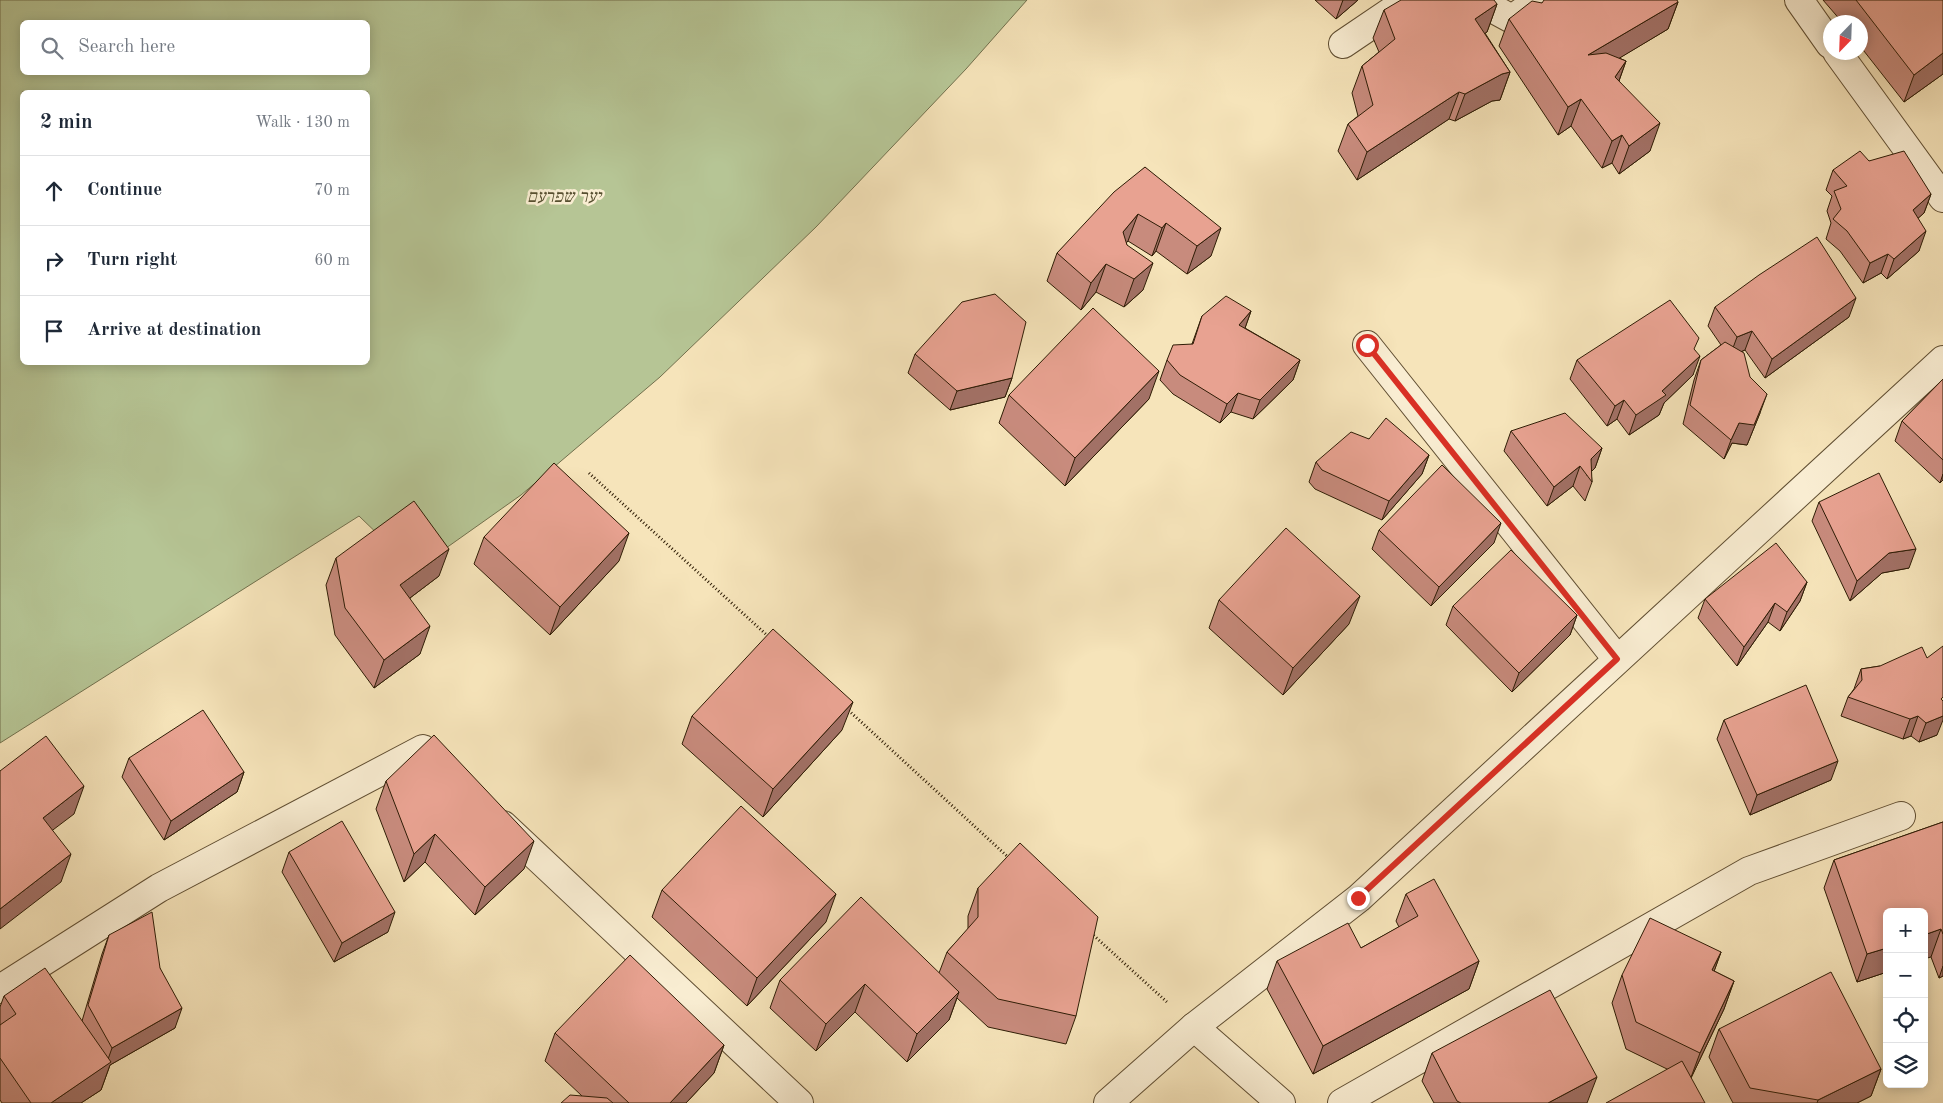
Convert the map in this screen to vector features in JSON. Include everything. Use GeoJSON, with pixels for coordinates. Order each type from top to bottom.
{"type":"FeatureCollection","features":[{"type":"Feature","properties":{"kind":"street"},"geometry":{"type":"LineString","coordinates":[[1343,44],[1408,0]]}},
{"type":"Feature","properties":{"kind":"street"},"geometry":{"type":"LineString","coordinates":[[1478,0],[1512,19],[1539,0]]}},
{"type":"Feature","properties":{"kind":"street"},"geometry":{"type":"LineString","coordinates":[[1799,0],[1823,34]]}},
{"type":"Feature","properties":{"kind":"street"},"geometry":{"type":"LineString","coordinates":[[1843,60],[1943,198]]}},
{"type":"Feature","properties":{"kind":"street"},"geometry":{"type":"LineString","coordinates":[[1367,345],[1617,659]]}},
{"type":"Feature","properties":{"kind":"street"},"geometry":{"type":"LineString","coordinates":[[1108,1103],[1194,1027],[1358,898],[1943,360]]}},
{"type":"Feature","properties":{"kind":"street"},"geometry":{"type":"LineString","coordinates":[[0,989],[160,888],[423,749],[459,783]]}},
{"type":"Feature","properties":{"kind":"street"},"geometry":{"type":"LineString","coordinates":[[488,810],[799,1103]]}},
{"type":"Feature","properties":{"kind":"street"},"geometry":{"type":"LineString","coordinates":[[1342,1103],[1749,871],[1901,816]]}},
{"type":"Feature","properties":{"kind":"street"},"geometry":{"type":"LineString","coordinates":[[1194,1027],[1281,1103]]}},
{"type":"Feature","properties":{"kind":"path"},"geometry":{"type":"LineString","coordinates":[[589,472],[771,640]]}},
{"type":"Feature","properties":{"kind":"path"},"geometry":{"type":"LineString","coordinates":[[844,706],[1012,860]]}},
{"type":"Feature","properties":{"kind":"path"},"geometry":{"type":"LineString","coordinates":[[1084,927],[1194,1027]]}},
{"type":"Feature","properties":{"kind":"green space","name":"יער שפרעם"},"geometry":{"type":"Polygon","coordinates":[[[0,0],[1027,0],[966,69],[816,227],[660,377],[521,495],[415,570],[359,516],[0,743],[0,0]]]}},
{"type":"Feature","properties":{"kind":"building"},"geometry":{"type":"Polygon","coordinates":[[[1401,0],[1494,0],[1497,4],[1475,19],[1510,72],[1502,74],[1465,94],[1459,92],[1367,152],[1348,124],[1373,105],[1362,66],[1395,39],[1384,10],[1401,0]]]}},
{"type":"Feature","properties":{"kind":"building"},"geometry":{"type":"Polygon","coordinates":[[[1544,0],[1677,0],[1678,2],[1588,55],[1606,53],[1626,61],[1615,77],[1660,123],[1629,146],[1622,135],[1612,141],[1581,99],[1568,107],[1509,19],[1532,1],[1542,3],[1544,0]]]}},
{"type":"Feature","properties":{"kind":"building"},"geometry":{"type":"Polygon","coordinates":[[[1856,0],[1943,0],[1943,53],[1914,75],[1856,0]]]}},
{"type":"Feature","properties":{"kind":"building"},"geometry":{"type":"Polygon","coordinates":[[[1860,151],[1869,161],[1904,151],[1931,194],[1913,210],[1926,231],[1894,259],[1888,254],[1870,263],[1847,231],[1833,219],[1841,209],[1834,191],[1847,186],[1833,170],[1860,151]]]}},
{"type":"Feature","properties":{"kind":"building"},"geometry":{"type":"Polygon","coordinates":[[[1145,167],[1221,228],[1197,246],[1166,223],[1162,228],[1138,214],[1123,232],[1127,245],[1153,263],[1134,279],[1106,264],[1091,283],[1057,253],[1114,192],[1145,167]]]}},
{"type":"Feature","properties":{"kind":"building"},"geometry":{"type":"Polygon","coordinates":[[[1817,237],[1856,298],[1772,359],[1752,331],[1737,337],[1715,307],[1817,237]]]}},
{"type":"Feature","properties":{"kind":"building"},"geometry":{"type":"Polygon","coordinates":[[[995,294],[1026,322],[1012,378],[957,391],[915,354],[962,302],[995,294]]]}},
{"type":"Feature","properties":{"kind":"building"},"geometry":{"type":"Polygon","coordinates":[[[1226,296],[1251,311],[1239,325],[1300,360],[1260,400],[1238,393],[1227,404],[1180,375],[1167,360],[1173,345],[1193,344],[1202,316],[1226,296]]]}},
{"type":"Feature","properties":{"kind":"building"},"geometry":{"type":"Polygon","coordinates":[[[1670,300],[1699,338],[1694,349],[1700,356],[1662,391],[1666,395],[1636,415],[1624,400],[1615,406],[1577,360],[1670,300]]]}},
{"type":"Feature","properties":{"kind":"building"},"geometry":{"type":"Polygon","coordinates":[[[1093,308],[1159,371],[1075,458],[1009,395],[1093,308]]]}},
{"type":"Feature","properties":{"kind":"building"},"geometry":{"type":"Polygon","coordinates":[[[1725,342],[1744,353],[1750,377],[1767,394],[1754,425],[1739,423],[1731,440],[1690,405],[1701,360],[1725,342]]]}},
{"type":"Feature","properties":{"kind":"building"},"geometry":{"type":"Polygon","coordinates":[[[1943,379],[1943,460],[1902,421],[1943,379]]]}},
{"type":"Feature","properties":{"kind":"building"},"geometry":{"type":"Polygon","coordinates":[[[1565,413],[1602,448],[1591,459],[1592,482],[1580,466],[1554,487],[1511,431],[1565,413]]]}},
{"type":"Feature","properties":{"kind":"building"},"geometry":{"type":"Polygon","coordinates":[[[1386,418],[1429,455],[1389,501],[1322,470],[1316,462],[1351,432],[1369,439],[1386,418]]]}},
{"type":"Feature","properties":{"kind":"building"},"geometry":{"type":"Polygon","coordinates":[[[554,463],[629,533],[560,607],[484,537],[554,463]]]}},
{"type":"Feature","properties":{"kind":"building"},"geometry":{"type":"Polygon","coordinates":[[[1442,465],[1501,523],[1439,587],[1379,530],[1442,465]]]}},
{"type":"Feature","properties":{"kind":"building"},"geometry":{"type":"Polygon","coordinates":[[[1879,473],[1916,549],[1889,553],[1857,581],[1819,502],[1879,473]]]}},
{"type":"Feature","properties":{"kind":"building"},"geometry":{"type":"Polygon","coordinates":[[[414,501],[449,549],[400,585],[430,626],[384,660],[345,608],[336,558],[414,501]]]}},
{"type":"Feature","properties":{"kind":"building"},"geometry":{"type":"Polygon","coordinates":[[[1286,528],[1360,596],[1293,668],[1219,600],[1286,528]]]}},
{"type":"Feature","properties":{"kind":"building"},"geometry":{"type":"Polygon","coordinates":[[[1776,543],[1807,582],[1787,612],[1775,603],[1744,647],[1705,599],[1776,543]]]}},
{"type":"Feature","properties":{"kind":"building"},"geometry":{"type":"Polygon","coordinates":[[[1511,550],[1577,615],[1519,673],[1453,606],[1511,550]]]}},
{"type":"Feature","properties":{"kind":"building"},"geometry":{"type":"Polygon","coordinates":[[[773,629],[853,702],[773,789],[692,716],[773,629]]]}},
{"type":"Feature","properties":{"kind":"building"},"geometry":{"type":"Polygon","coordinates":[[[1943,646],[1943,697],[1941,699],[1943,701],[1943,716],[1926,723],[1918,716],[1910,719],[1848,697],[1862,680],[1861,669],[1880,666],[1922,647],[1927,658],[1943,646]]]}},
{"type":"Feature","properties":{"kind":"building"},"geometry":{"type":"Polygon","coordinates":[[[1806,685],[1838,761],[1757,795],[1724,720],[1806,685]]]}},
{"type":"Feature","properties":{"kind":"building"},"geometry":{"type":"Polygon","coordinates":[[[203,710],[244,772],[171,821],[129,758],[203,710]]]}},
{"type":"Feature","properties":{"kind":"building"},"geometry":{"type":"Polygon","coordinates":[[[434,735],[534,841],[485,887],[435,834],[414,854],[386,781],[434,735]]]}},
{"type":"Feature","properties":{"kind":"building"},"geometry":{"type":"Polygon","coordinates":[[[46,736],[84,786],[43,818],[71,854],[0,909],[0,771],[46,736]]]}},
{"type":"Feature","properties":{"kind":"building"},"geometry":{"type":"Polygon","coordinates":[[[741,806],[836,894],[757,978],[662,890],[741,806]]]}},
{"type":"Feature","properties":{"kind":"building"},"geometry":{"type":"Polygon","coordinates":[[[342,821],[395,912],[342,943],[289,852],[342,821]]]}},
{"type":"Feature","properties":{"kind":"building"},"geometry":{"type":"Polygon","coordinates":[[[1943,822],[1943,934],[1941,929],[1928,934],[1928,908],[1883,908],[1883,949],[1867,954],[1834,860],[1943,822]]]}},
{"type":"Feature","properties":{"kind":"building"},"geometry":{"type":"Polygon","coordinates":[[[1020,843],[1098,917],[1076,1016],[998,999],[947,952],[978,917],[978,888],[1020,843]]]}},
{"type":"Feature","properties":{"kind":"building"},"geometry":{"type":"Polygon","coordinates":[[[1434,879],[1479,961],[1323,1046],[1277,961],[1348,923],[1361,948],[1418,916],[1406,894],[1434,879]]]}},
{"type":"Feature","properties":{"kind":"building"},"geometry":{"type":"Polygon","coordinates":[[[861,897],[959,992],[917,1034],[865,984],[826,1024],[780,980],[861,897]]]}},
{"type":"Feature","properties":{"kind":"building"},"geometry":{"type":"Polygon","coordinates":[[[152,912],[160,968],[182,1008],[112,1048],[88,1005],[109,935],[152,912]]]}},
{"type":"Feature","properties":{"kind":"building"},"geometry":{"type":"Polygon","coordinates":[[[1650,918],[1721,952],[1712,970],[1734,981],[1700,1053],[1636,1022],[1622,975],[1650,918]]]}},
{"type":"Feature","properties":{"kind":"building"},"geometry":{"type":"Polygon","coordinates":[[[630,955],[724,1045],[670,1103],[629,1103],[555,1033],[630,955]]]}},
{"type":"Feature","properties":{"kind":"building"},"geometry":{"type":"Polygon","coordinates":[[[45,968],[111,1062],[51,1103],[31,1103],[0,1058],[0,1025],[16,1014],[4,996],[45,968]]]}},
{"type":"Feature","properties":{"kind":"building"},"geometry":{"type":"Polygon","coordinates":[[[1831,972],[1881,1069],[1818,1100],[1750,1088],[1719,1029],[1831,972]]]}},
{"type":"Feature","properties":{"kind":"building"},"geometry":{"type":"Polygon","coordinates":[[[1550,990],[1597,1077],[1548,1103],[1461,1103],[1457,1101],[1432,1053],[1550,990]]]}},
{"type":"Feature","properties":{"kind":"building"},"geometry":{"type":"Polygon","coordinates":[[[1682,1061],[1705,1103],[1606,1103],[1682,1061]]]}},
{"type":"Feature","properties":{"kind":"building"},"geometry":{"type":"Polygon","coordinates":[[[570,1095],[607,1098],[613,1103],[561,1103],[570,1095]]]}},
{"type":"Feature","properties":{"kind":"route"},"geometry":{"type":"LineString","coordinates":[[1358,898],[1617,659],[1367,345]]}}]}
